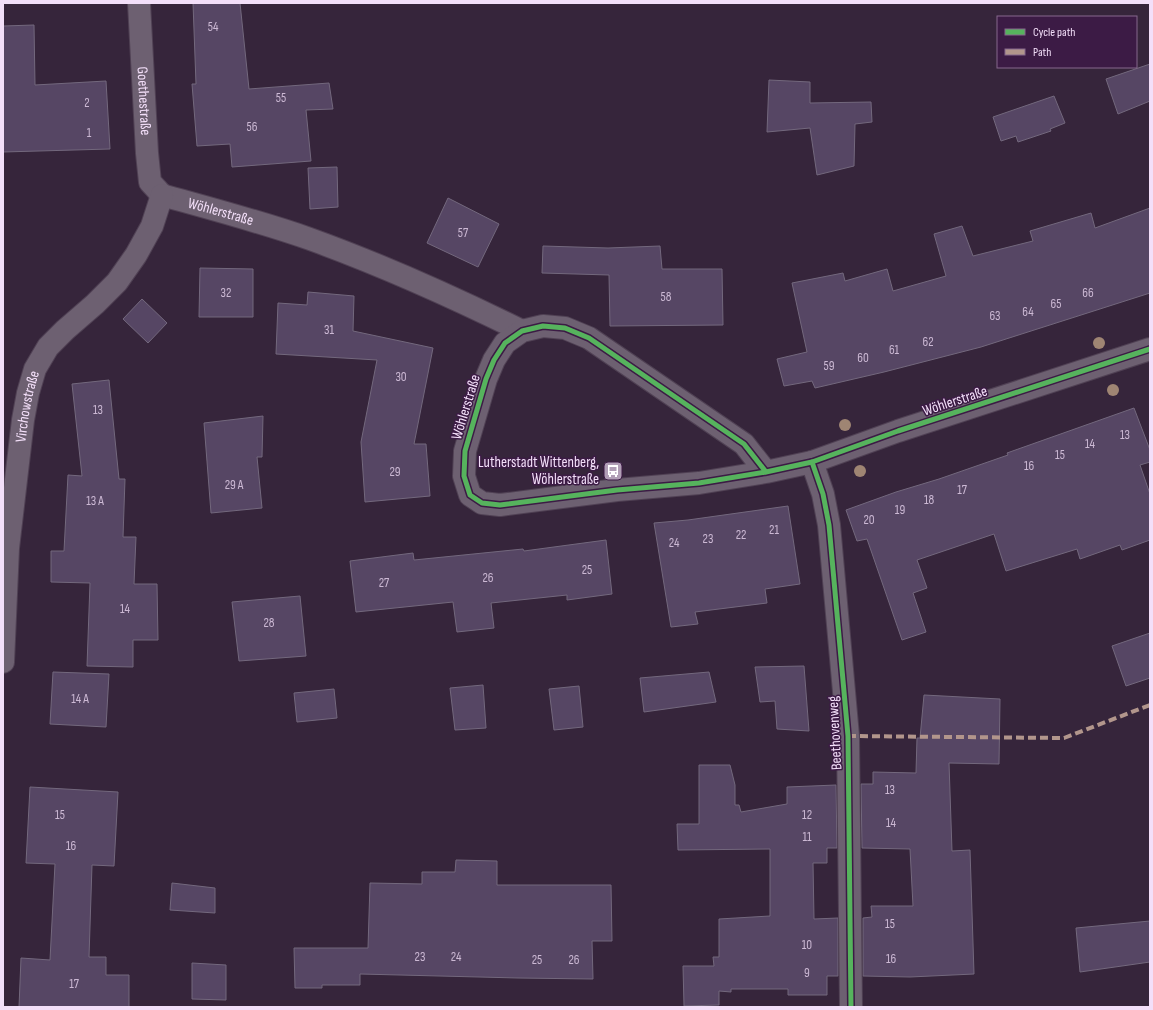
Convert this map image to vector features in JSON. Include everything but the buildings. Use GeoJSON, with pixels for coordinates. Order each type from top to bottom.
{"type":"FeatureCollection","features":[{"type":"Feature","properties":{"kind":"street","name":"Goethestraße"},"geometry":{"type":"LineString","coordinates":[[139,3],[147,153],[150,182],[162,195]]}},
{"type":"Feature","properties":{"kind":"street","name":"Wöhlerstraße"},"geometry":{"type":"LineString","coordinates":[[162,195],[239,216],[309,239],[367,261],[522,331]]}},
{"type":"Feature","properties":{"kind":"street","name":"Virchowstraße"},"geometry":{"type":"LineString","coordinates":[[3,662],[8,548],[23,420],[28,393],[35,369],[48,347],[117,282],[136,255],[152,226],[162,195]]}},
{"type":"Feature","properties":{"kind":"street","name":"Wöhlerstraße"},"geometry":{"type":"LineString","coordinates":[[766,472],[744,444],[589,338],[565,328],[543,326],[522,331],[505,343],[494,360],[486,379],[465,451],[464,476],[470,495],[482,503],[500,505],[616,490],[699,483],[766,472],[812,462],[898,432],[1150,350]]}},
{"type":"Feature","properties":{"kind":"street","name":"Beethovenweg"},"geometry":{"type":"LineString","coordinates":[[812,462],[823,494],[829,525],[846,703],[848,736],[851,1007]]}},
{"type":"Feature","properties":{"kind":"marked path"},"geometry":{"type":"LineString","coordinates":[[848,736],[1064,738],[1150,705]]}},
{"type":"Feature","properties":{"kind":"cycle path"},"geometry":{"type":"LineString","coordinates":[[766,472],[744,444],[589,338],[565,328],[543,326],[522,331],[505,343],[494,360],[486,379],[465,451],[464,476],[470,495],[482,503],[500,505],[617,490],[699,483],[766,472],[812,462],[898,431],[1150,349]]}},
{"type":"Feature","properties":{"kind":"cycle path"},"geometry":{"type":"LineString","coordinates":[[812,462],[823,494],[829,525],[848,736],[851,1007]]}},
{"type":"Feature","properties":{"kind":"place","name":"Lutherstadt Wittenberg, Wöhlerstraße"},"geometry":{"type":"Point","coordinates":[613,471]}}]}
